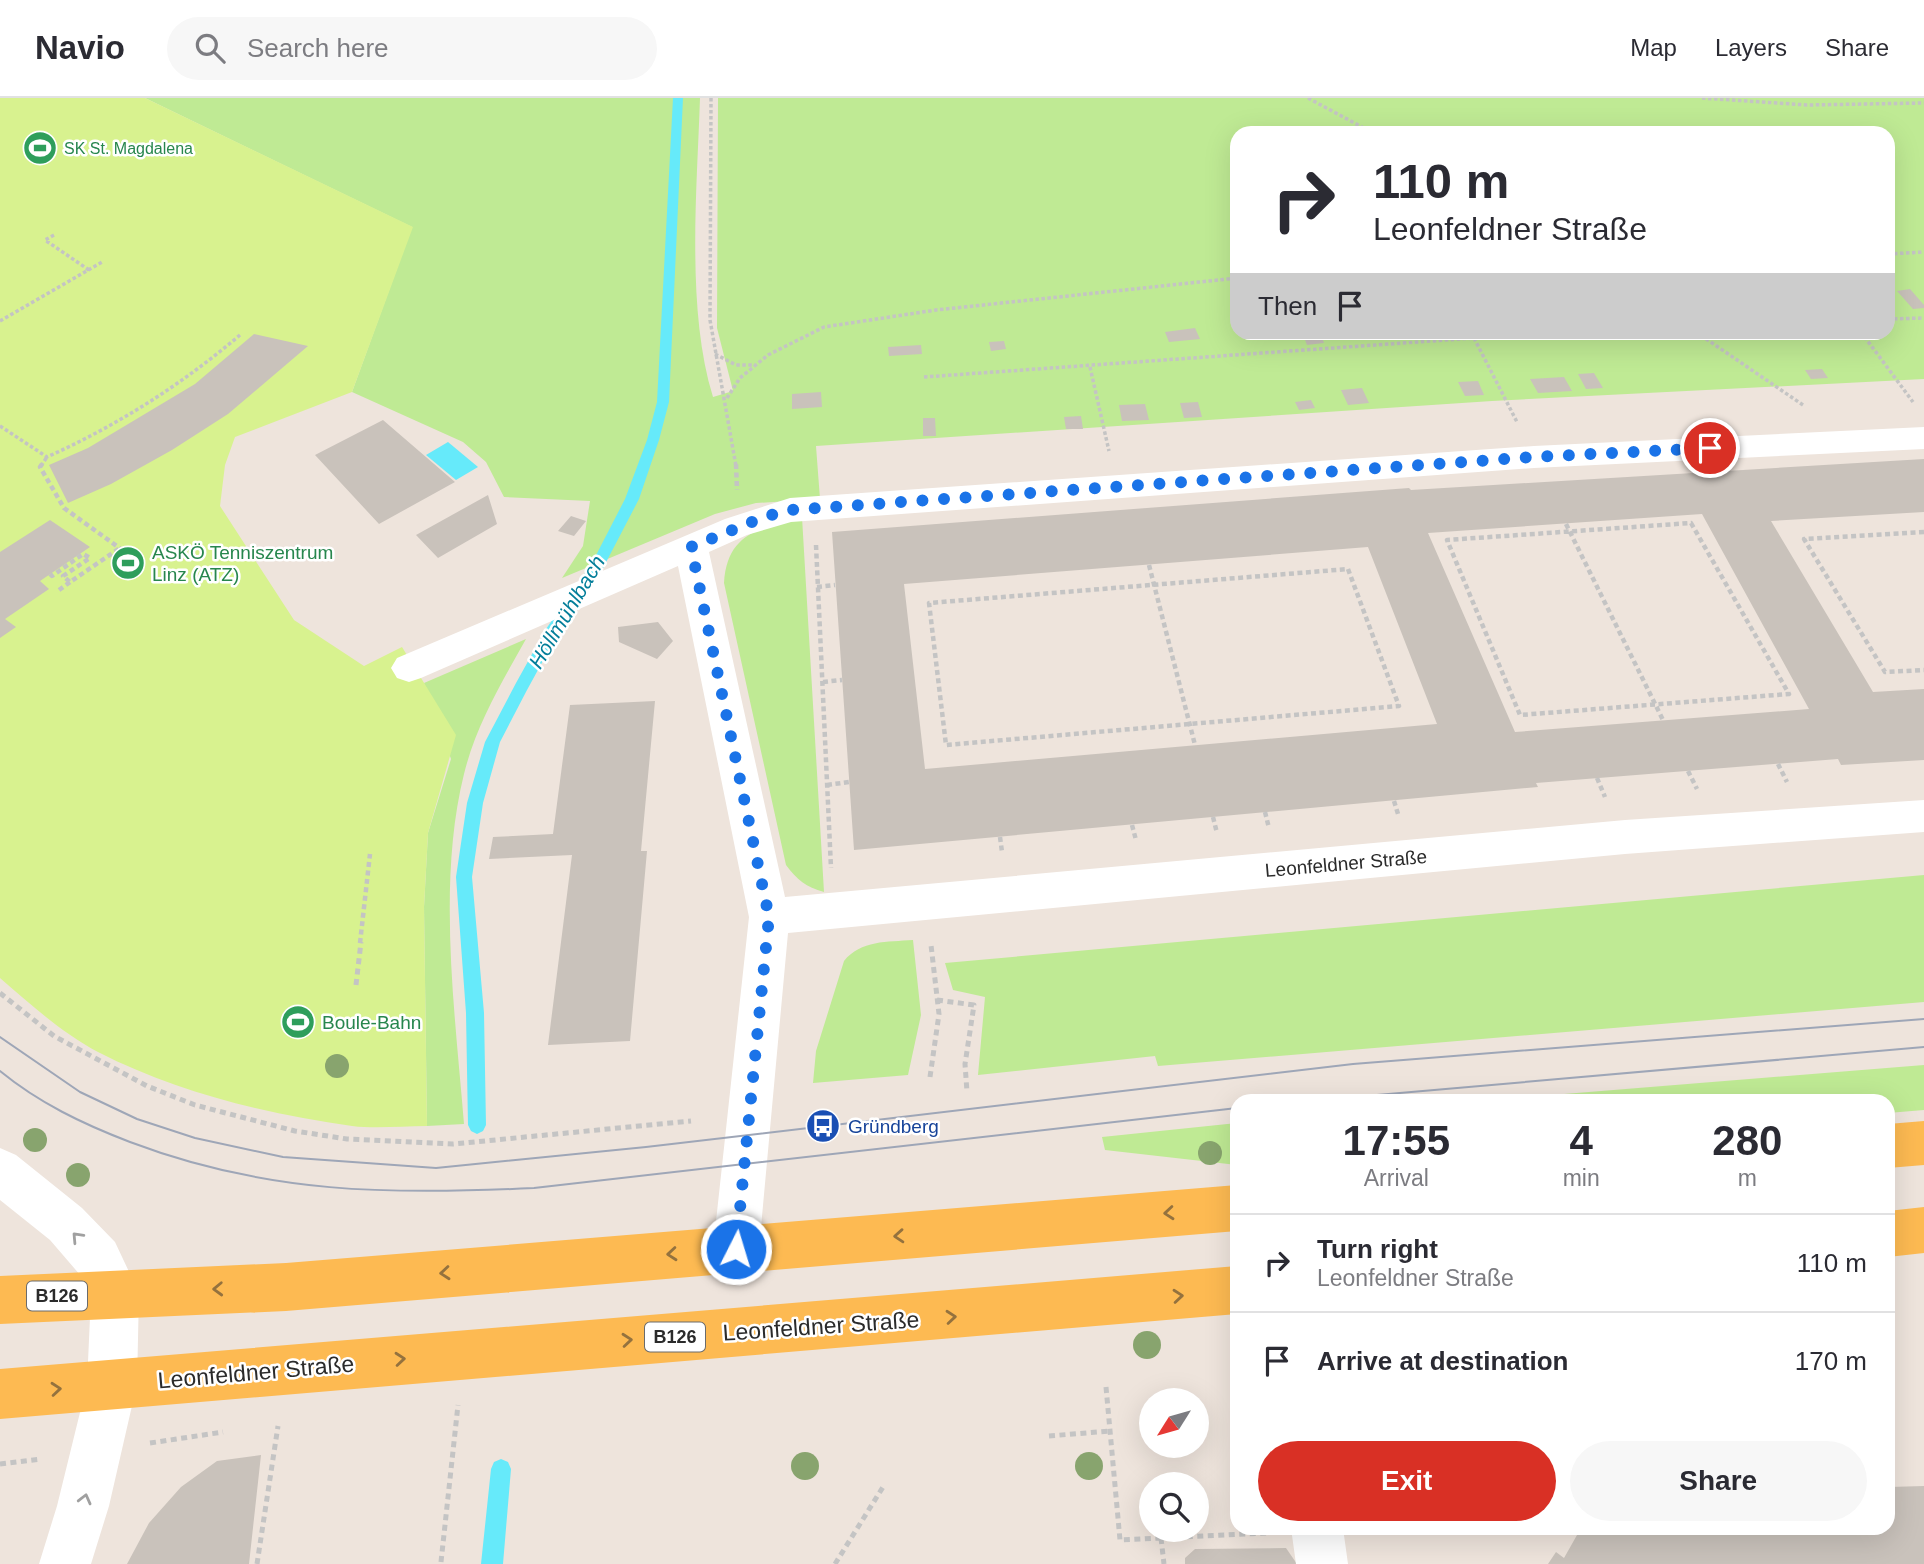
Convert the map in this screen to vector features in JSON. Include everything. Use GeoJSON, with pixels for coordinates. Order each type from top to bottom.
{"type":"FeatureCollection","features":[{"type":"Feature","properties":{"kind":"main road"},"geometry":{"type":"LineString","coordinates":[[1895,1145],[1924,1143]]}},
{"type":"Feature","properties":{"kind":"main road","name":"B126"},"geometry":{"type":"LineString","coordinates":[[0,1300],[286,1287],[1230,1209]]}},
{"type":"Feature","properties":{"kind":"main road"},"geometry":{"type":"LineString","coordinates":[[1895,1233],[1924,1230]]}},
{"type":"Feature","properties":{"kind":"main road","name":"Leonfeldner Straße"},"geometry":{"type":"LineString","coordinates":[[0,1394],[621,1341],[924,1319],[1230,1291]]}},
{"type":"Feature","properties":{"kind":"street"},"geometry":{"type":"LineString","coordinates":[[409,667],[736,527],[764,517],[814,508],[1534,457],[1924,438]]}},
{"type":"Feature","properties":{"kind":"street"},"geometry":{"type":"LineString","coordinates":[[691,547],[769,917],[736,1249]]}},
{"type":"Feature","properties":{"kind":"street","name":"Leonfeldner Straße"},"geometry":{"type":"LineString","coordinates":[[769,917],[1625,837],[1924,816]]}},
{"type":"Feature","properties":{"kind":"street"},"geometry":{"type":"LineString","coordinates":[[0,1171],[66,1224],[98,1259],[115,1293],[112,1384],[83,1506],[65,1564]]}},
{"type":"Feature","properties":{"kind":"street"},"geometry":{"type":"LineString","coordinates":[[1318,1535],[1322,1564]]}},
{"type":"Feature","properties":{"kind":"path"},"geometry":{"type":"LineString","coordinates":[[711,98],[710,320],[714,353],[727,398],[737,453],[736,527]]}},
{"type":"Feature","properties":{"kind":"path"},"geometry":{"type":"LineString","coordinates":[[1308,98],[1360,126]]}},
{"type":"Feature","properties":{"kind":"path"},"geometry":{"type":"LineString","coordinates":[[1702,98],[1807,105],[1924,103]]}},
{"type":"Feature","properties":{"kind":"path"},"geometry":{"type":"LineString","coordinates":[[54,235],[46,240],[89,270]]}},
{"type":"Feature","properties":{"kind":"path"},"geometry":{"type":"LineString","coordinates":[[1895,254],[1924,252]]}},
{"type":"Feature","properties":{"kind":"path"},"geometry":{"type":"LineString","coordinates":[[0,321],[103,262]]}},
{"type":"Feature","properties":{"kind":"path"},"geometry":{"type":"LineString","coordinates":[[727,398],[740,378],[768,355],[824,327],[1030,299],[1230,279]]}},
{"type":"Feature","properties":{"kind":"path"},"geometry":{"type":"LineString","coordinates":[[1895,320],[1924,318]]}},
{"type":"Feature","properties":{"kind":"path"},"geometry":{"type":"LineString","coordinates":[[125,552],[64,508],[40,467],[47,457],[139,412],[199,371],[240,335]]}},
{"type":"Feature","properties":{"kind":"path"},"geometry":{"type":"LineString","coordinates":[[924,377],[1448,340]]}},
{"type":"Feature","properties":{"kind":"path"},"geometry":{"type":"LineString","coordinates":[[1475,340],[1534,457]]}},
{"type":"Feature","properties":{"kind":"path"},"geometry":{"type":"LineString","coordinates":[[1708,340],[1857,442]]}},
{"type":"Feature","properties":{"kind":"path"},"geometry":{"type":"LineString","coordinates":[[1867,340],[1916,406]]}},
{"type":"Feature","properties":{"kind":"path"},"geometry":{"type":"LineString","coordinates":[[714,353],[736,365],[757,364]]}},
{"type":"Feature","properties":{"kind":"path"},"geometry":{"type":"LineString","coordinates":[[1090,367],[1117,487]]}},
{"type":"Feature","properties":{"kind":"path"},"geometry":{"type":"LineString","coordinates":[[0,426],[47,457]]}},
{"type":"Feature","properties":{"kind":"path"},"geometry":{"type":"LineString","coordinates":[[814,508],[831,874]]}},
{"type":"Feature","properties":{"kind":"path"},"geometry":{"type":"LineString","coordinates":[[1691,523],[1789,694],[1655,705],[1520,715],[1447,540],[1691,523]]}},
{"type":"Feature","properties":{"kind":"path"},"geometry":{"type":"LineString","coordinates":[[1566,524],[1663,720]]}},
{"type":"Feature","properties":{"kind":"path"},"geometry":{"type":"LineString","coordinates":[[1924,532],[1804,539],[1885,673],[1924,670]]}},
{"type":"Feature","properties":{"kind":"path"},"geometry":{"type":"LineString","coordinates":[[59,590],[120,548]]}},
{"type":"Feature","properties":{"kind":"path"},"geometry":{"type":"LineString","coordinates":[[50,574],[52,576],[83,554],[90,558],[63,576],[70,582]]}},
{"type":"Feature","properties":{"kind":"path"},"geometry":{"type":"LineString","coordinates":[[1149,565],[1195,746]]}},
{"type":"Feature","properties":{"kind":"path"},"geometry":{"type":"LineString","coordinates":[[1348,569],[1399,706],[1190,724],[947,745],[929,603],[1348,569]]}},
{"type":"Feature","properties":{"kind":"path"},"geometry":{"type":"LineString","coordinates":[[817,587],[835,585]]}},
{"type":"Feature","properties":{"kind":"path"},"geometry":{"type":"LineString","coordinates":[[822,682],[842,680]]}},
{"type":"Feature","properties":{"kind":"path"},"geometry":{"type":"LineString","coordinates":[[827,785],[849,782]]}},
{"type":"Feature","properties":{"kind":"path"},"geometry":{"type":"LineString","coordinates":[[356,985],[370,854]]}},
{"type":"Feature","properties":{"kind":"path"},"geometry":{"type":"LineString","coordinates":[[926,902],[939,1014],[930,1077]]}},
{"type":"Feature","properties":{"kind":"path"},"geometry":{"type":"LineString","coordinates":[[0,993],[51,1034],[107,1068],[160,1093],[222,1115],[314,1136],[391,1143],[455,1144],[691,1121]]}},
{"type":"Feature","properties":{"kind":"path"},"geometry":{"type":"LineString","coordinates":[[937,1000],[974,1005],[965,1064],[967,1092]]}},
{"type":"Feature","properties":{"kind":"path"},"geometry":{"type":"LineString","coordinates":[[1106,1387],[1120,1540],[1139,1539]]}},
{"type":"Feature","properties":{"kind":"path"},"geometry":{"type":"LineString","coordinates":[[441,1562],[458,1404]]}},
{"type":"Feature","properties":{"kind":"path"},"geometry":{"type":"LineString","coordinates":[[257,1564],[278,1426]]}},
{"type":"Feature","properties":{"kind":"path"},"geometry":{"type":"LineString","coordinates":[[1049,1436],[1109,1431]]}},
{"type":"Feature","properties":{"kind":"path"},"geometry":{"type":"LineString","coordinates":[[835,1564],[883,1487]]}},
{"type":"Feature","properties":{"kind":"path"},"geometry":{"type":"LineString","coordinates":[[1209,1536],[1230,1535]]}},
{"type":"Feature","properties":{"kind":"path"},"geometry":{"type":"LineString","coordinates":[[1161,1542],[1164,1564]]}},
{"type":"Feature","properties":{"kind":"green space","name":"ASKÖ Tenniszentrum Linz (ATZ)"},"geometry":{"type":"Polygon","coordinates":[[[0,98],[145,98],[413,227],[352,392],[235,437],[225,465],[220,506],[294,620],[364,666],[402,647],[456,735],[428,833],[424,907],[427,1126],[352,1126],[287,1115],[222,1100],[158,1079],[98,1052],[72,1036],[0,978],[0,98]]]}},
{"type":"Feature","properties":{"kind":"green space"},"geometry":{"type":"Polygon","coordinates":[[[145,98],[700,98],[696,288],[699,326],[713,397],[733,391],[717,328],[718,98],[1924,98],[1924,379],[1492,401],[816,446],[820,499],[756,503],[715,514],[562,578],[583,546],[590,501],[504,497],[486,462],[463,442],[352,392],[412,227],[145,98]]]}},
{"type":"Feature","properties":{"kind":"green space"},"geometry":{"type":"Polygon","coordinates":[[[802,517],[824,892],[802,882],[786,865],[724,583],[726,566],[732,553],[748,535],[802,517]]]}},
{"type":"Feature","properties":{"kind":"green space"},"geometry":{"type":"Polygon","coordinates":[[[526,639],[490,704],[475,738],[456,815],[451,859],[450,948],[464,1124],[427,1126],[424,907],[428,833],[451,759],[424,683],[526,639]]]}},
{"type":"Feature","properties":{"kind":"green space"},"geometry":{"type":"Polygon","coordinates":[[[1924,875],[1924,1002],[1158,1066],[1155,1056],[978,1075],[985,997],[953,990],[945,963],[1924,875]]]}},
{"type":"Feature","properties":{"kind":"green space"},"geometry":{"type":"Polygon","coordinates":[[[913,940],[921,1015],[908,1075],[813,1083],[816,1051],[844,961],[866,946],[913,940]]]}},
{"type":"Feature","properties":{"kind":"green space"},"geometry":{"type":"Polygon","coordinates":[[[1924,1065],[1924,1110],[1895,1112],[1895,1094],[1565,1094],[1924,1065]]]}},
{"type":"Feature","properties":{"kind":"green space"},"geometry":{"type":"Polygon","coordinates":[[[1230,1124],[1230,1164],[1105,1150],[1102,1137],[1230,1124]]]}},
{"type":"Feature","properties":{"kind":"water"},"geometry":{"type":"Polygon","coordinates":[[[448,442],[478,467],[456,480],[426,455],[448,442]]]}},
{"type":"Feature","properties":{"kind":"building"},"geometry":{"type":"Polygon","coordinates":[[[1910,289],[1924,308],[1913,309],[1897,291],[1910,289]]]}},
{"type":"Feature","properties":{"kind":"building"},"geometry":{"type":"Polygon","coordinates":[[[1195,328],[1200,339],[1169,342],[1165,332],[1195,328]]]}},
{"type":"Feature","properties":{"kind":"building"},"geometry":{"type":"Polygon","coordinates":[[[254,334],[308,346],[228,414],[172,450],[111,484],[68,503],[49,465],[88,448],[195,384],[254,334]]]}},
{"type":"Feature","properties":{"kind":"building"},"geometry":{"type":"Polygon","coordinates":[[[1305,340],[1323,340],[1324,343],[1307,345],[1305,340]]]}},
{"type":"Feature","properties":{"kind":"building"},"geometry":{"type":"Polygon","coordinates":[[[1004,341],[1006,349],[991,351],[989,342],[1004,341]]]}},
{"type":"Feature","properties":{"kind":"building"},"geometry":{"type":"Polygon","coordinates":[[[921,345],[922,354],[889,356],[888,347],[921,345]]]}},
{"type":"Feature","properties":{"kind":"building"},"geometry":{"type":"Polygon","coordinates":[[[1822,369],[1828,378],[1811,379],[1805,370],[1822,369]]]}},
{"type":"Feature","properties":{"kind":"building"},"geometry":{"type":"Polygon","coordinates":[[[1594,373],[1603,388],[1586,389],[1578,374],[1594,373]]]}},
{"type":"Feature","properties":{"kind":"building"},"geometry":{"type":"Polygon","coordinates":[[[1564,377],[1572,391],[1538,393],[1530,379],[1564,377]]]}},
{"type":"Feature","properties":{"kind":"building"},"geometry":{"type":"Polygon","coordinates":[[[1478,381],[1484,395],[1465,396],[1458,382],[1478,381]]]}},
{"type":"Feature","properties":{"kind":"building"},"geometry":{"type":"Polygon","coordinates":[[[1362,388],[1369,403],[1348,405],[1341,390],[1362,388]]]}},
{"type":"Feature","properties":{"kind":"building"},"geometry":{"type":"Polygon","coordinates":[[[821,392],[822,407],[792,409],[792,394],[821,392]]]}},
{"type":"Feature","properties":{"kind":"building"},"geometry":{"type":"Polygon","coordinates":[[[1311,400],[1315,408],[1299,410],[1295,402],[1311,400]]]}},
{"type":"Feature","properties":{"kind":"building"},"geometry":{"type":"Polygon","coordinates":[[[1198,402],[1202,417],[1184,418],[1180,403],[1198,402]]]}},
{"type":"Feature","properties":{"kind":"building"},"geometry":{"type":"Polygon","coordinates":[[[1145,404],[1149,420],[1122,421],[1119,405],[1145,404]]]}},
{"type":"Feature","properties":{"kind":"building"},"geometry":{"type":"Polygon","coordinates":[[[1081,416],[1083,429],[1066,429],[1064,417],[1081,416]]]}},
{"type":"Feature","properties":{"kind":"building"},"geometry":{"type":"Polygon","coordinates":[[[923,418],[935,418],[936,436],[923,436],[923,418]]]}},
{"type":"Feature","properties":{"kind":"building"},"geometry":{"type":"Polygon","coordinates":[[[383,420],[455,482],[379,524],[315,455],[383,420]]]}},
{"type":"Feature","properties":{"kind":"building"},"geometry":{"type":"Polygon","coordinates":[[[1924,459],[1924,512],[1771,521],[1873,692],[1924,689],[1924,760],[1841,765],[1838,759],[1536,783],[1538,787],[854,850],[832,532],[1409,488],[1411,490],[1924,459]],[[1702,514],[1428,533],[1515,732],[1809,709],[1702,514]],[[1368,547],[904,584],[925,769],[1437,724],[1368,547]]]}},
{"type":"Feature","properties":{"kind":"building"},"geometry":{"type":"Polygon","coordinates":[[[488,495],[497,524],[438,558],[416,535],[488,495]]]}},
{"type":"Feature","properties":{"kind":"building"},"geometry":{"type":"Polygon","coordinates":[[[571,516],[586,521],[574,536],[558,531],[571,516]]]}},
{"type":"Feature","properties":{"kind":"building"},"geometry":{"type":"Polygon","coordinates":[[[50,520],[90,547],[40,581],[49,589],[5,619],[16,627],[0,638],[0,552],[50,520]]]}},
{"type":"Feature","properties":{"kind":"building"},"geometry":{"type":"Polygon","coordinates":[[[658,622],[673,641],[657,659],[619,642],[618,627],[658,622]]]}},
{"type":"Feature","properties":{"kind":"building"},"geometry":{"type":"Polygon","coordinates":[[[655,701],[641,851],[647,851],[630,1041],[548,1045],[572,855],[489,859],[493,837],[553,834],[570,705],[655,701]]]}},
{"type":"Feature","properties":{"kind":"building"},"geometry":{"type":"Polygon","coordinates":[[[261,1455],[249,1564],[127,1564],[149,1523],[181,1487],[217,1461],[261,1455]]]}},
{"type":"Feature","properties":{"kind":"building"},"geometry":{"type":"Polygon","coordinates":[[[1924,1486],[1924,1564],[1548,1564],[1556,1552],[1564,1558],[1577,1535],[1895,1535],[1895,1487],[1924,1486]]]}},
{"type":"Feature","properties":{"kind":"building"},"geometry":{"type":"Polygon","coordinates":[[[1286,1548],[1297,1564],[1185,1564],[1185,1558],[1195,1549],[1286,1548]]]}},
{"type":"Feature","properties":{"kind":"waterway","name":"Höllmühlbach"},"geometry":{"type":"LineString","coordinates":[[477,1125],[475,1013],[464,877],[475,803],[493,742],[551,633],[597,566],[632,499],[653,440],[663,402],[678,98]]}},
{"type":"Feature","properties":{"kind":"waterway","name":"Höllmühlbach"},"geometry":{"type":"LineString","coordinates":[[492,1564],[501,1469]]}},
{"type":"Feature","properties":{"kind":"tram line"},"geometry":{"type":"LineString","coordinates":[[0,1037],[80,1092],[137,1119],[195,1138],[283,1157],[436,1168],[646,1147],[1353,1064],[1924,1019]]}},
{"type":"Feature","properties":{"kind":"tram line"},"geometry":{"type":"LineString","coordinates":[[1388,1094],[1924,1047]]}},
{"type":"Feature","properties":{"kind":"tram line"},"geometry":{"type":"LineString","coordinates":[[0,1071],[30,1093],[78,1120],[130,1142],[181,1159],[280,1181],[379,1190],[534,1188],[1230,1109]]}},
{"type":"Feature","properties":{"kind":"place","name":"SK St. Magdalena"},"geometry":{"type":"Point","coordinates":[40,148]}},
{"type":"Feature","properties":{"kind":"place","name":"ASKÖ Tenniszentrum Linz (ATZ)"},"geometry":{"type":"Point","coordinates":[128,563]}},
{"type":"Feature","properties":{"kind":"place","name":"Boule-Bahn"},"geometry":{"type":"Point","coordinates":[298,1022]}},
{"type":"Feature","properties":{"kind":"place","name":"Gründberg"},"geometry":{"type":"Point","coordinates":[823,1126]}},
{"type":"Feature","properties":{"kind":"route"},"geometry":{"type":"LineString","coordinates":[[736,1249],[769,917],[691,547],[736,527],[790,510],[1534,457],[1710,448]]}}]}
